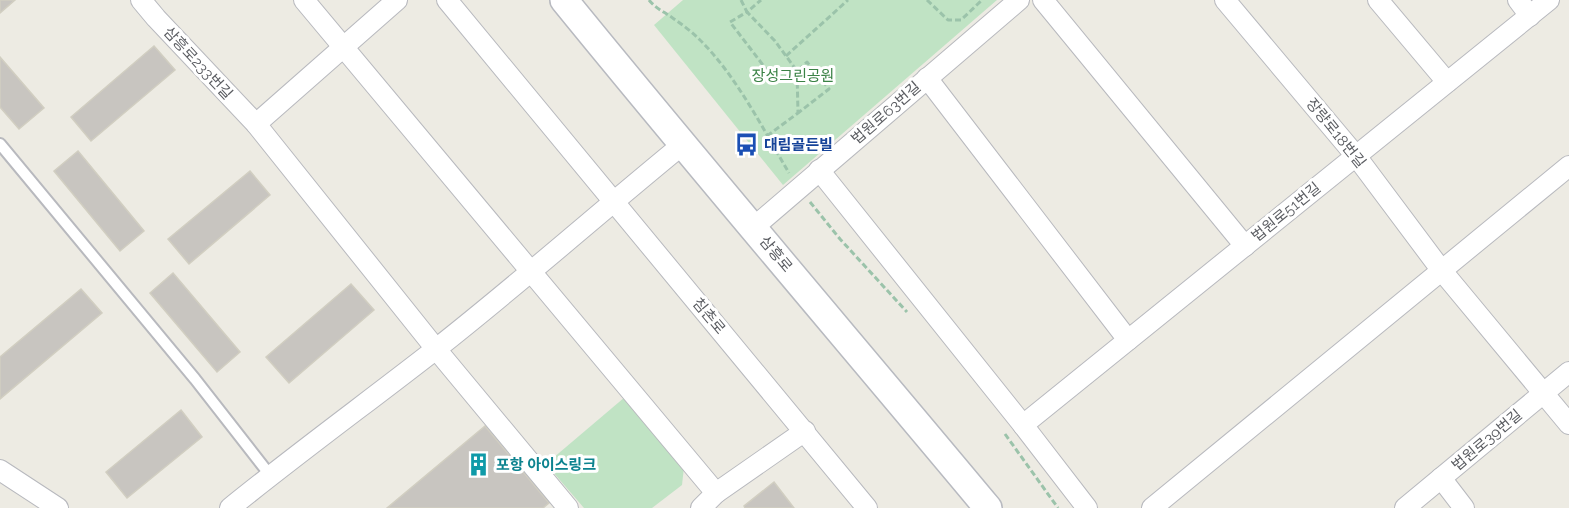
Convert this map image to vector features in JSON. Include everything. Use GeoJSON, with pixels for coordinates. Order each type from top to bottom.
{"type":"FeatureCollection","features":[{"type":"Feature","properties":{"kind":"main road","name":"삼흥로"},"geometry":{"type":"LineString","coordinates":[[564,0],[682,145],[754,227],[988,508]]}},
{"type":"Feature","properties":{"kind":"street","name":"삼흥로233번길"},"geometry":{"type":"LineString","coordinates":[[141,0],[256,124],[436,349]]}},
{"type":"Feature","properties":{"kind":"street"},"geometry":{"type":"LineString","coordinates":[[304,0],[716,493]]}},
{"type":"Feature","properties":{"kind":"street"},"geometry":{"type":"LineString","coordinates":[[256,124],[397,0]]}},
{"type":"Feature","properties":{"kind":"street","name":"침촌로"},"geometry":{"type":"LineString","coordinates":[[447,0],[867,508]]}},
{"type":"Feature","properties":{"kind":"street","name":"법원로63번길"},"geometry":{"type":"LineString","coordinates":[[754,227],[1019,0]]}},
{"type":"Feature","properties":{"kind":"street"},"geometry":{"type":"LineString","coordinates":[[1043,0],[1245,246]]}},
{"type":"Feature","properties":{"kind":"street","name":"장량로18번길"},"geometry":{"type":"LineString","coordinates":[[1225,0],[1356,156],[1442,271],[1569,424]]}},
{"type":"Feature","properties":{"kind":"street"},"geometry":{"type":"LineString","coordinates":[[1378,0],[1448,82]]}},
{"type":"Feature","properties":{"kind":"street"},"geometry":{"type":"LineString","coordinates":[[1518,0],[1530,16]]}},
{"type":"Feature","properties":{"kind":"street","name":"법원로51번길"},"geometry":{"type":"LineString","coordinates":[[1023,425],[1549,0]]}},
{"type":"Feature","properties":{"kind":"street"},"geometry":{"type":"LineString","coordinates":[[927,78],[1128,340]]}},
{"type":"Feature","properties":{"kind":"street"},"geometry":{"type":"LineString","coordinates":[[230,508],[436,349],[682,145]]}},
{"type":"Feature","properties":{"kind":"street"},"geometry":{"type":"LineString","coordinates":[[1152,508],[1569,166]]}},
{"type":"Feature","properties":{"kind":"street"},"geometry":{"type":"LineString","coordinates":[[819,170],[1087,508]]}},
{"type":"Feature","properties":{"kind":"street"},"geometry":{"type":"LineString","coordinates":[[436,349],[568,508]]}},
{"type":"Feature","properties":{"kind":"street","name":"법원로39번길"},"geometry":{"type":"LineString","coordinates":[[1405,508],[1569,372]]}},
{"type":"Feature","properties":{"kind":"street"},"geometry":{"type":"LineString","coordinates":[[700,508],[716,493],[805,431]]}},
{"type":"Feature","properties":{"kind":"street"},"geometry":{"type":"LineString","coordinates":[[0,470],[58,508]]}},
{"type":"Feature","properties":{"kind":"street"},"geometry":{"type":"LineString","coordinates":[[1441,478],[1464,508]]}},
{"type":"Feature","properties":{"kind":"lane"},"geometry":{"type":"LineString","coordinates":[[0,144],[195,379],[270,475]]}},
{"type":"Feature","properties":{"kind":"path"},"geometry":{"type":"LineString","coordinates":[[649,0],[655,8],[675,19],[699,39],[716,58],[767,136],[798,189],[847,247],[912,317]]}},
{"type":"Feature","properties":{"kind":"path"},"geometry":{"type":"LineString","coordinates":[[741,0],[747,12],[775,41],[797,71],[798,113]]}},
{"type":"Feature","properties":{"kind":"path"},"geometry":{"type":"LineString","coordinates":[[761,0],[730,22],[776,82],[797,71],[807,62],[829,89],[767,136]]}},
{"type":"Feature","properties":{"kind":"path"},"geometry":{"type":"LineString","coordinates":[[786,56],[843,2],[848,0]]}},
{"type":"Feature","properties":{"kind":"path"},"geometry":{"type":"LineString","coordinates":[[927,0],[948,20],[961,20],[982,0]]}},
{"type":"Feature","properties":{"kind":"path"},"geometry":{"type":"LineString","coordinates":[[1002,430],[1058,508]]}},
{"type":"Feature","properties":{"kind":"green space","name":"장성그린공원"},"geometry":{"type":"Polygon","coordinates":[[[683,0],[997,0],[783,185],[654,25],[683,0]]]}},
{"type":"Feature","properties":{"kind":"green space"},"geometry":{"type":"Polygon","coordinates":[[[625,397],[684,467],[682,485],[652,508],[584,508],[546,464],[625,397]]]}},
{"type":"Feature","properties":{"kind":"building"},"geometry":{"type":"Polygon","coordinates":[[[0,0],[15,0],[0,13],[0,0]]]}},
{"type":"Feature","properties":{"kind":"building"},"geometry":{"type":"Polygon","coordinates":[[[154,46],[175,70],[91,141],[71,117],[154,46]]]}},
{"type":"Feature","properties":{"kind":"building"},"geometry":{"type":"Polygon","coordinates":[[[0,57],[44,108],[19,129],[0,107],[0,57]]]}},
{"type":"Feature","properties":{"kind":"building"},"geometry":{"type":"Polygon","coordinates":[[[78,151],[144,231],[120,251],[54,171],[78,151]]]}},
{"type":"Feature","properties":{"kind":"building"},"geometry":{"type":"Polygon","coordinates":[[[250,171],[270,195],[189,264],[168,239],[250,171]]]}},
{"type":"Feature","properties":{"kind":"building"},"geometry":{"type":"Polygon","coordinates":[[[173,273],[240,352],[217,372],[150,293],[173,273]]]}},
{"type":"Feature","properties":{"kind":"building"},"geometry":{"type":"Polygon","coordinates":[[[351,284],[374,310],[289,383],[266,357],[351,284]]]}},
{"type":"Feature","properties":{"kind":"building"},"geometry":{"type":"Polygon","coordinates":[[[81,289],[102,313],[0,399],[0,357],[81,289]]]}},
{"type":"Feature","properties":{"kind":"building"},"geometry":{"type":"Polygon","coordinates":[[[181,410],[202,437],[127,498],[106,472],[181,410]]]}},
{"type":"Feature","properties":{"kind":"building","name":"포항 아이스링크"},"geometry":{"type":"Polygon","coordinates":[[[485,426],[549,503],[543,508],[387,508],[485,426]]]}},
{"type":"Feature","properties":{"kind":"building"},"geometry":{"type":"Polygon","coordinates":[[[774,482],[794,508],[745,508],[744,506],[774,482]]]}},
{"type":"Feature","properties":{"kind":"place","name":"대림골든빌"},"geometry":{"type":"Point","coordinates":[746,145]}},
{"type":"Feature","properties":{"kind":"place","name":"포항 아이스링크"},"geometry":{"type":"Point","coordinates":[478,465]}}]}
